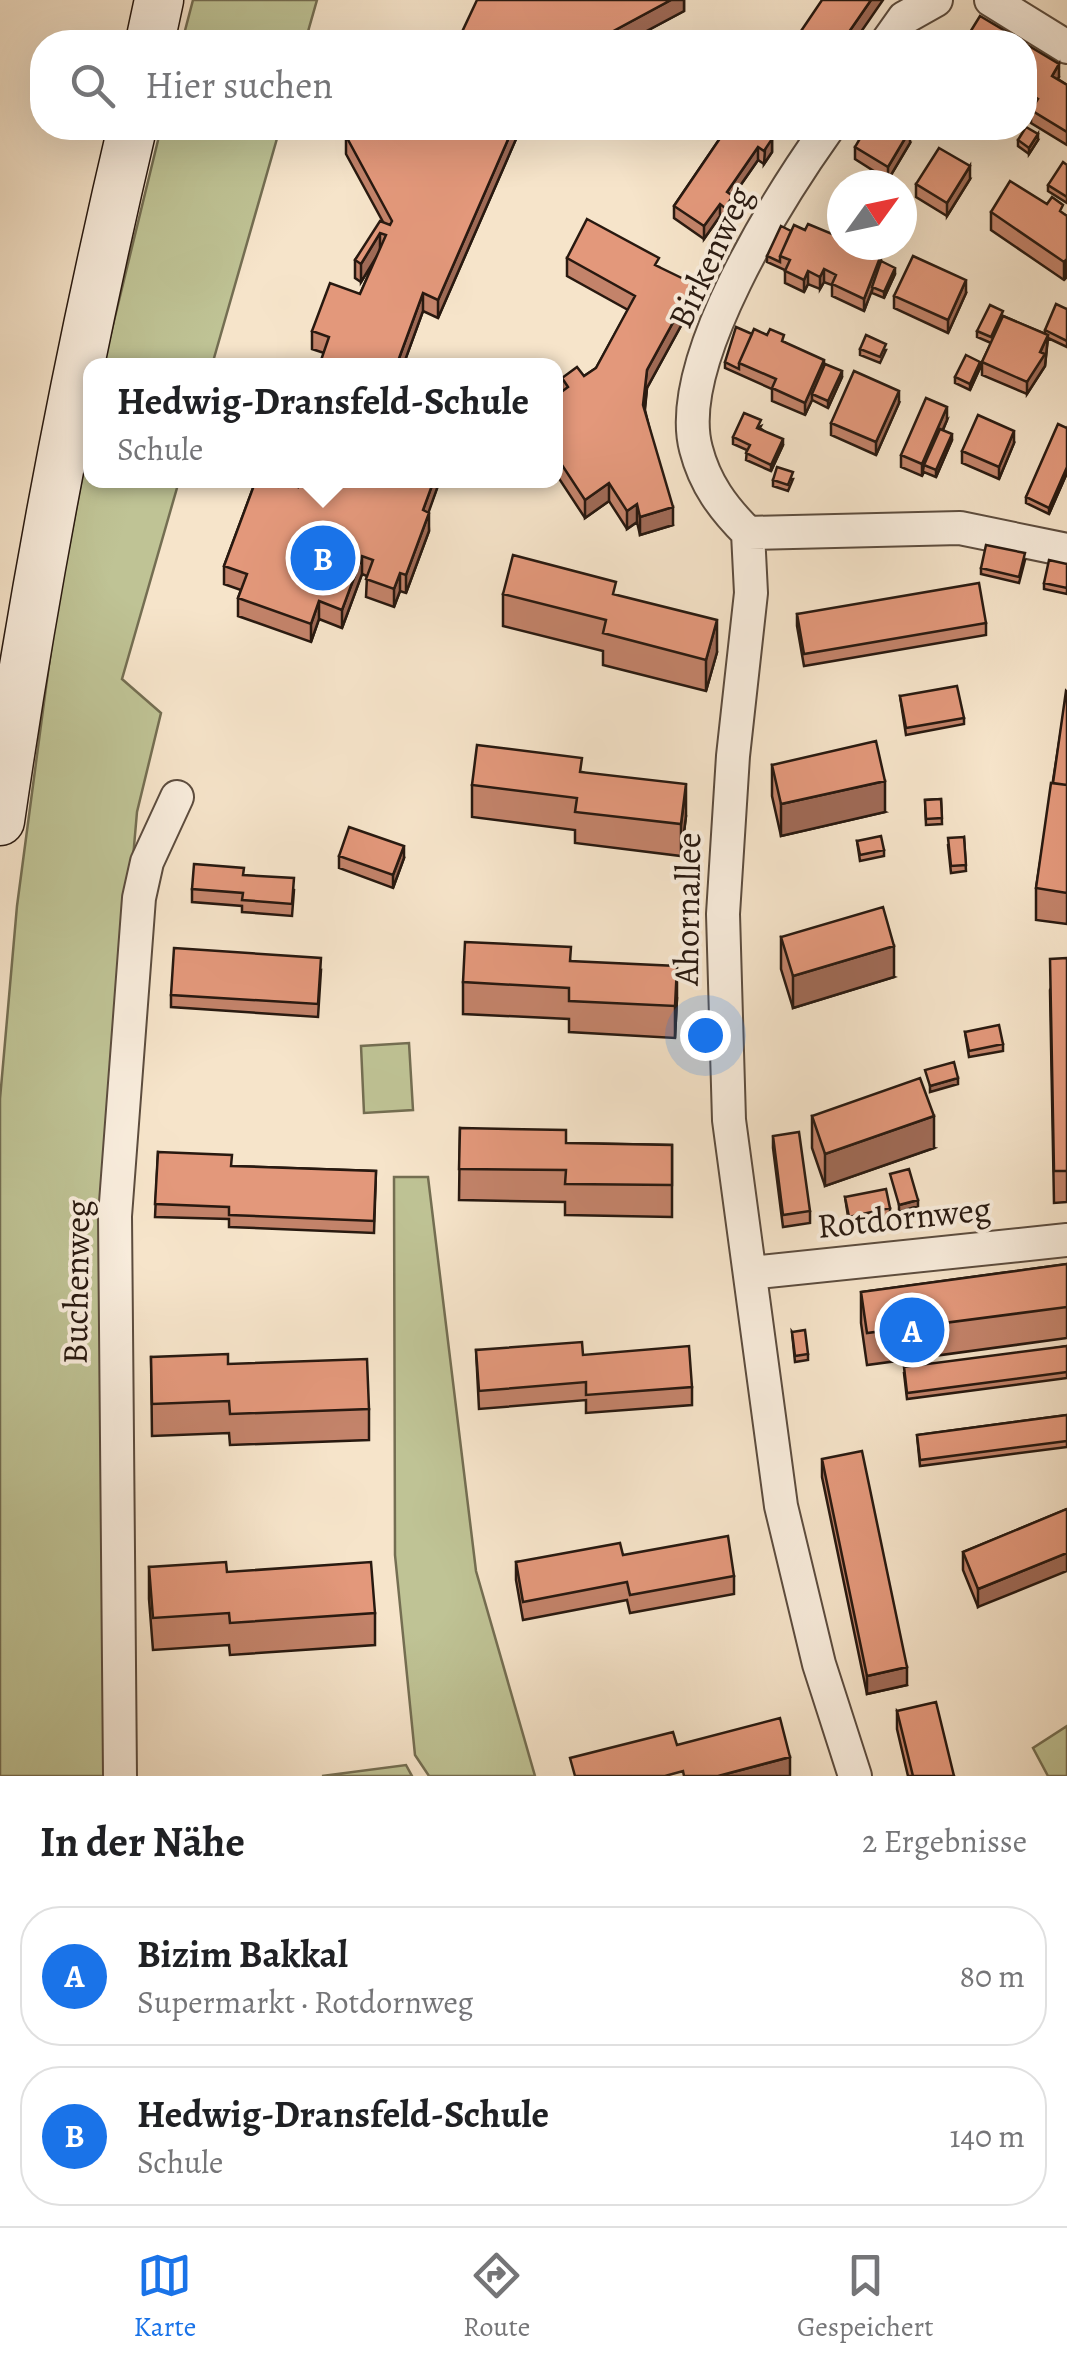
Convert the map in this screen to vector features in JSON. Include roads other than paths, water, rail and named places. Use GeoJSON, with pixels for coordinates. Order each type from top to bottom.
{"type":"FeatureCollection","features":[{"type":"Feature","properties":{"kind":"main road"},"geometry":{"type":"LineString","coordinates":[[153,30],[159,0]]}},
{"type":"Feature","properties":{"kind":"main road"},"geometry":{"type":"LineString","coordinates":[[0,820],[33,596],[85,328],[129,140]]}},
{"type":"Feature","properties":{"kind":"street"},"geometry":{"type":"LineString","coordinates":[[895,30],[904,18],[936,0]]}},
{"type":"Feature","properties":{"kind":"street"},"geometry":{"type":"LineString","coordinates":[[990,0],[1067,47]]}},
{"type":"Feature","properties":{"kind":"street","name":"Birkenweg"},"geometry":{"type":"LineString","coordinates":[[748,533],[710,488],[695,447],[692,406],[724,304],[784,191],[820,140]]}},
{"type":"Feature","properties":{"kind":"street"},"geometry":{"type":"LineString","coordinates":[[748,533],[960,528],[1067,550]]}},
{"type":"Feature","properties":{"kind":"street","name":"Ahornallee"},"geometry":{"type":"LineString","coordinates":[[748,533],[751,592],[723,914],[728,1109],[781,1506],[819,1664],[855,1776]]}},
{"type":"Feature","properties":{"kind":"street","name":"Buchenweg"},"geometry":{"type":"LineString","coordinates":[[120,1776],[115,1216],[139,898],[146,862],[177,797]]}},
{"type":"Feature","properties":{"kind":"street","name":"Rotdornweg"},"geometry":{"type":"LineString","coordinates":[[750,1273],[1067,1240]]}},
{"type":"Feature","properties":{"kind":"place","name":"Hedwig-Dransfeld-Schule"},"geometry":{"type":"Point","coordinates":[323,558]}},
{"type":"Feature","properties":{"kind":"place","name":"Bizim Bakkal"},"geometry":{"type":"Point","coordinates":[912,1330]}}]}
